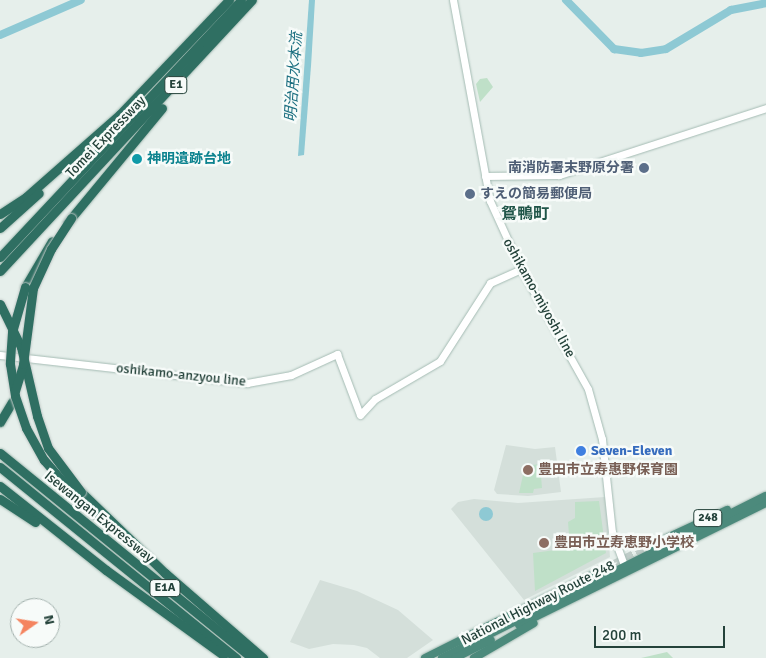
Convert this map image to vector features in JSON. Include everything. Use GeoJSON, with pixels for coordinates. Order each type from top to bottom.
{"type":"FeatureCollection","features":[{"type":"Feature","properties":{"kind":"highway"},"geometry":{"type":"LineString","coordinates":[[0,228],[73,162],[160,74],[229,0]]}},
{"type":"Feature","properties":{"kind":"highway","name":"Tomei Expressway"},"geometry":{"type":"LineString","coordinates":[[95,162],[241,0]]}},
{"type":"Feature","properties":{"kind":"highway"},"geometry":{"type":"LineString","coordinates":[[251,1],[233,28],[106,174],[71,218],[31,274],[15,316],[10,347],[15,396],[33,444],[56,477],[263,658]]}},
{"type":"Feature","properties":{"kind":"highway","name":"Tomei Expressway"},"geometry":{"type":"LineString","coordinates":[[0,257],[57,202],[251,1]]}},
{"type":"Feature","properties":{"kind":"highway"},"geometry":{"type":"LineString","coordinates":[[0,214],[26,197],[120,114]]}},
{"type":"Feature","properties":{"kind":"highway","name":"Tomei Expressway"},"geometry":{"type":"LineString","coordinates":[[0,270],[57,202]]}},
{"type":"Feature","properties":{"kind":"highway"},"geometry":{"type":"LineString","coordinates":[[0,422],[12,402],[23,364],[33,288],[51,249],[71,218]]}},
{"type":"Feature","properties":{"kind":"highway"},"geometry":{"type":"LineString","coordinates":[[0,304],[21,347],[37,416],[54,458],[81,492],[165,573]]}},
{"type":"Feature","properties":{"kind":"highway","name":"Isewangan Expressway"},"geometry":{"type":"LineString","coordinates":[[0,453],[77,518],[252,658]]}},
{"type":"Feature","properties":{"kind":"highway","name":"Isewangan Expressway"},"geometry":{"type":"LineString","coordinates":[[0,467],[236,658]]}},
{"type":"Feature","properties":{"kind":"highway"},"geometry":{"type":"LineString","coordinates":[[0,486],[106,570]]}},
{"type":"Feature","properties":{"kind":"highway","name":"248"},"geometry":{"type":"LineString","coordinates":[[652,545],[766,492]]}},
{"type":"Feature","properties":{"kind":"highway","name":"National Highway Route 248"},"geometry":{"type":"LineString","coordinates":[[455,658],[526,619],[541,608],[624,565],[766,496]]}},
{"type":"Feature","properties":{"kind":"highway"},"geometry":{"type":"LineString","coordinates":[[0,499],[106,570],[228,658]]}},
{"type":"Feature","properties":{"kind":"highway","name":"National Highway Route 248"},"geometry":{"type":"LineString","coordinates":[[442,658],[571,600],[766,503]]}},
{"type":"Feature","properties":{"kind":"highway","name":"248"},"geometry":{"type":"LineString","coordinates":[[526,619],[524,607],[604,569]]}},
{"type":"Feature","properties":{"kind":"highway","name":"248"},"geometry":{"type":"LineString","coordinates":[[425,658],[470,636],[526,619]]}},
{"type":"Feature","properties":{"kind":"highway","name":"248"},"geometry":{"type":"LineString","coordinates":[[474,658],[526,619]]}},
{"type":"Feature","properties":{"kind":"main road","name":"oshikamo-miyoshi line"},"geometry":{"type":"LineString","coordinates":[[452,0],[485,176],[501,229],[521,269],[588,389],[602,440],[612,532],[624,565]]}},
{"type":"Feature","properties":{"kind":"main road"},"geometry":{"type":"LineString","coordinates":[[485,176],[559,175],[766,108]]}},
{"type":"Feature","properties":{"kind":"main road","name":"oshikamo-anzyou line"},"geometry":{"type":"LineString","coordinates":[[0,355],[246,383],[291,375],[337,354],[360,415],[375,398],[440,361],[490,283],[521,269]]}},
{"type":"Feature","properties":{"kind":"shaded area","name":"豊田市立寿惠野保育園"},"geometry":{"type":"Polygon","coordinates":[[[506,445],[535,449],[555,447],[561,492],[528,496],[497,494],[494,490],[506,445]]]}},
{"type":"Feature","properties":{"kind":"shaded area","name":"豊田市立寿恵野小学校"},"geometry":{"type":"Polygon","coordinates":[[[605,497],[610,557],[524,600],[451,509],[458,502],[474,499],[518,503],[605,497]]]}},
{"type":"Feature","properties":{"kind":"shaded area"},"geometry":{"type":"Polygon","coordinates":[[[320,580],[357,591],[398,610],[433,640],[407,658],[380,658],[367,648],[354,645],[333,644],[309,649],[290,642],[320,580]]]}},
{"type":"Feature","properties":{"kind":"green space"},"geometry":{"type":"Polygon","coordinates":[[[487,78],[493,87],[480,102],[476,84],[480,79],[487,78]]]}},
{"type":"Feature","properties":{"kind":"green space"},"geometry":{"type":"Polygon","coordinates":[[[540,464],[542,488],[534,489],[533,493],[519,493],[525,466],[540,464]]]}},
{"type":"Feature","properties":{"kind":"green space"},"geometry":{"type":"Polygon","coordinates":[[[599,501],[606,553],[535,591],[533,553],[570,548],[568,522],[575,518],[575,502],[599,501]]]}},
{"type":"Feature","properties":{"kind":"green space"},"geometry":{"type":"Polygon","coordinates":[[[667,652],[673,658],[641,658],[667,652]]]}},
{"type":"Feature","properties":{"kind":"water","name":"明治用水本流"},"geometry":{"type":"Polygon","coordinates":[[[309,0],[315,0],[311,66],[304,155],[298,156],[309,0]]]}},
{"type":"Feature","properties":{"kind":"water"},"geometry":{"type":"Polygon","coordinates":[[[486,507],[491,509],[493,514],[491,519],[486,521],[481,519],[479,514],[481,509],[486,507]]]}},
{"type":"Feature","properties":{"kind":"waterway"},"geometry":{"type":"LineString","coordinates":[[0,35],[81,0]]}},
{"type":"Feature","properties":{"kind":"waterway"},"geometry":{"type":"LineString","coordinates":[[566,0],[614,49],[641,53],[666,49],[731,10],[766,3]]}},
{"type":"Feature","properties":{"kind":"tunnel"},"geometry":{"type":"LineString","coordinates":[[604,569],[652,545]]}},
{"type":"Feature","properties":{"kind":"place","name":"神明遺跡台地"},"geometry":{"type":"Point","coordinates":[137,159]}},
{"type":"Feature","properties":{"kind":"place","name":"南消防署末野原分署"},"geometry":{"type":"Point","coordinates":[644,168]}},
{"type":"Feature","properties":{"kind":"place","name":"すえの簡易郵便局"},"geometry":{"type":"Point","coordinates":[470,194]}},
{"type":"Feature","properties":{"kind":"place","name":"Seven-Eleven"},"geometry":{"type":"Point","coordinates":[581,451]}},
{"type":"Feature","properties":{"kind":"place","name":"豊田市立寿惠野保育園"},"geometry":{"type":"Point","coordinates":[528,470]}},
{"type":"Feature","properties":{"kind":"place","name":"豊田市立寿恵野小学校"},"geometry":{"type":"Point","coordinates":[544,543]}},
{"type":"Feature","properties":{"kind":"district","name":"鴛鴨町"},"geometry":{"type":"Point","coordinates":[525,214]}}]}
